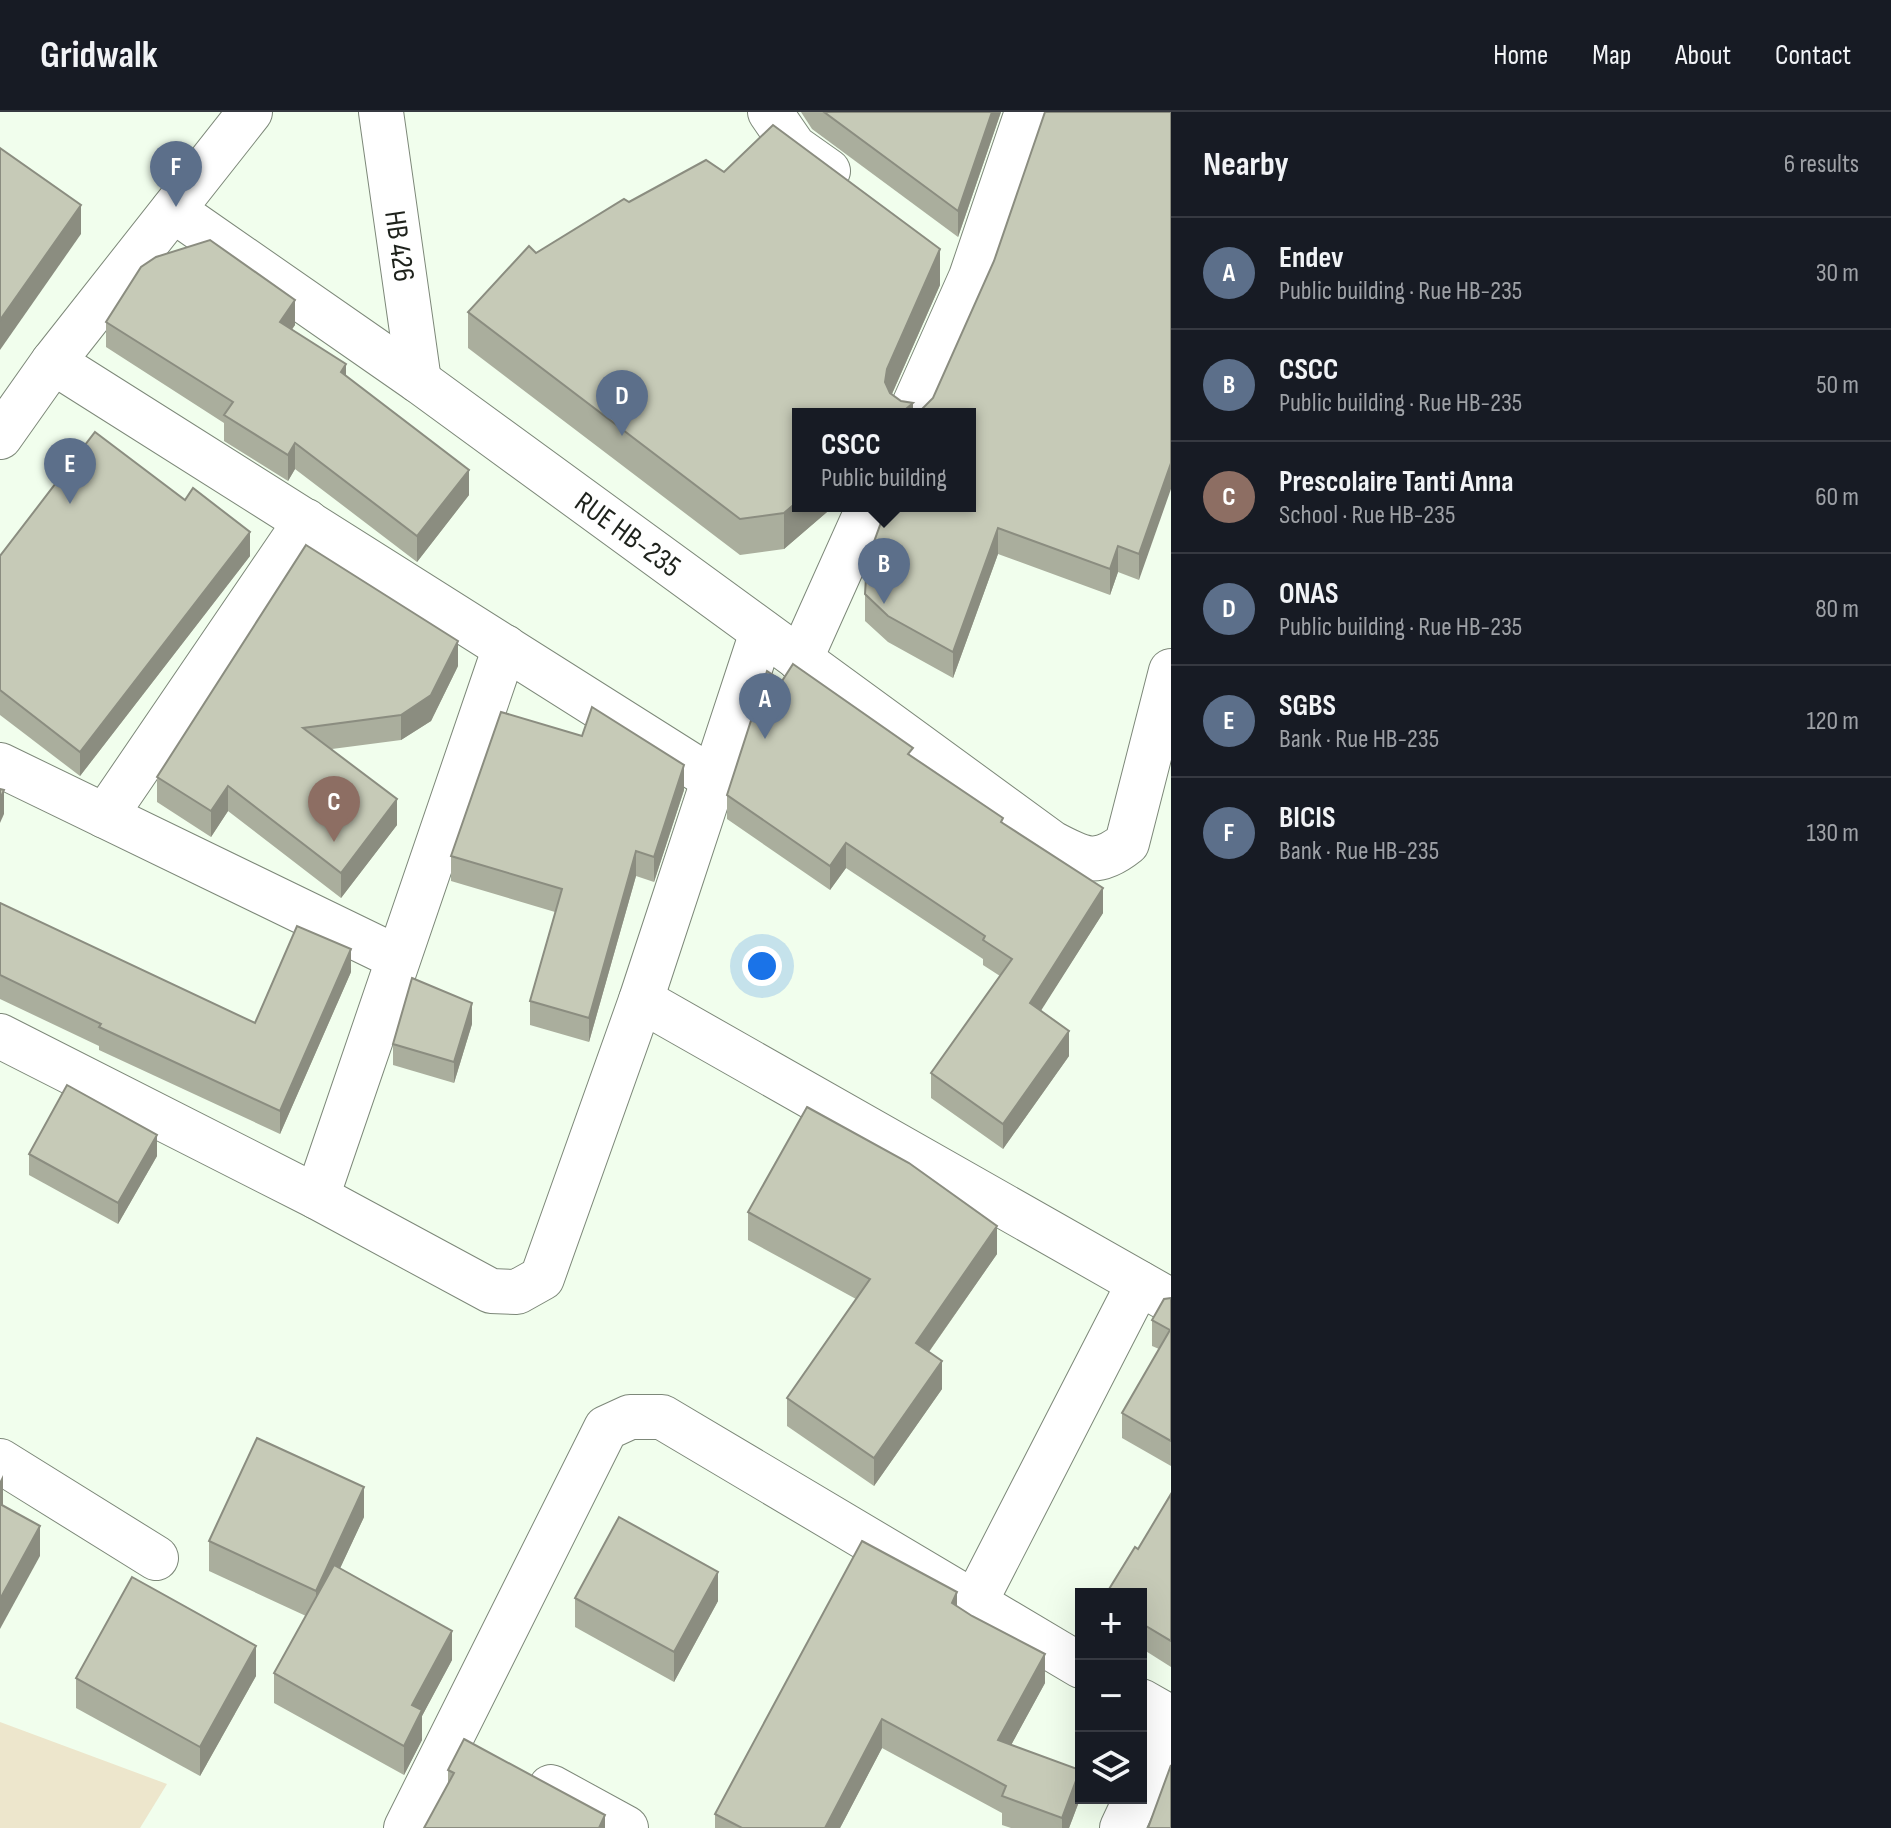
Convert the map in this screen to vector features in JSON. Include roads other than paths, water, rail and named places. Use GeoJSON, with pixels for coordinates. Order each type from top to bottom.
{"type":"FeatureCollection","features":[{"type":"Feature","properties":{"kind":"street"},"geometry":{"type":"LineString","coordinates":[[0,437],[53,362],[250,112]]}},
{"type":"Feature","properties":{"kind":"street","name":"HB 426"},"geometry":{"type":"LineString","coordinates":[[381,112],[419,381]]}},
{"type":"Feature","properties":{"kind":"street"},"geometry":{"type":"LineString","coordinates":[[770,112],[794,147],[858,193]]}},
{"type":"Feature","properties":{"kind":"street"},"geometry":{"type":"LineString","coordinates":[[913,408],[971,277],[1027,112]]}},
{"type":"Feature","properties":{"kind":"street","name":"RUE HB-235"},"geometry":{"type":"LineString","coordinates":[[173,210],[419,381],[1052,843],[1082,859],[1108,858],[1127,843],[1171,671]]}},
{"type":"Feature","properties":{"kind":"street"},"geometry":{"type":"LineString","coordinates":[[933,249],[971,277]]}},
{"type":"Feature","properties":{"kind":"street"},"geometry":{"type":"LineString","coordinates":[[53,362],[713,779]]}},
{"type":"Feature","properties":{"kind":"street"},"geometry":{"type":"LineString","coordinates":[[800,660],[866,512]]}},
{"type":"Feature","properties":{"kind":"street"},"geometry":{"type":"LineString","coordinates":[[105,816],[306,521]]}},
{"type":"Feature","properties":{"kind":"street"},"geometry":{"type":"LineString","coordinates":[[0,1036],[317,1197],[491,1291],[517,1292],[542,1278],[641,1000],[762,632]]}},
{"type":"Feature","properties":{"kind":"street"},"geometry":{"type":"LineString","coordinates":[[317,1197],[505,647]]}},
{"type":"Feature","properties":{"kind":"street"},"geometry":{"type":"LineString","coordinates":[[0,765],[398,958]]}},
{"type":"Feature","properties":{"kind":"street"},"geometry":{"type":"LineString","coordinates":[[641,1000],[1155,1292],[974,1604]]}},
{"type":"Feature","properties":{"kind":"street"},"geometry":{"type":"LineString","coordinates":[[406,1828],[606,1428],[630,1417],[662,1417],[1075,1663]]}},
{"type":"Feature","properties":{"kind":"street"},"geometry":{"type":"LineString","coordinates":[[0,1461],[156,1558]]}},
{"type":"Feature","properties":{"kind":"street"},"geometry":{"type":"LineString","coordinates":[[1147,1704],[1171,1718]]}},
{"type":"Feature","properties":{"kind":"street"},"geometry":{"type":"LineString","coordinates":[[1147,1777],[1171,1728]]}},
{"type":"Feature","properties":{"kind":"street"},"geometry":{"type":"LineString","coordinates":[[454,1735],[626,1828]]}},
{"type":"Feature","properties":{"kind":"street"},"geometry":{"type":"LineString","coordinates":[[1122,1828],[1133,1804]]}},
{"type":"Feature","properties":{"kind":"place","name":"BICIS"},"geometry":{"type":"Point","coordinates":[176,207]}},
{"type":"Feature","properties":{"kind":"place","name":"ONAS"},"geometry":{"type":"Point","coordinates":[622,436]}},
{"type":"Feature","properties":{"kind":"place","name":"SGBS"},"geometry":{"type":"Point","coordinates":[70,504]}},
{"type":"Feature","properties":{"kind":"place","name":"CSCC"},"geometry":{"type":"Point","coordinates":[884,604]}},
{"type":"Feature","properties":{"kind":"place","name":"Endev"},"geometry":{"type":"Point","coordinates":[765,739]}},
{"type":"Feature","properties":{"kind":"place","name":"Prescolaire Tanti Anna"},"geometry":{"type":"Point","coordinates":[334,842]}}]}
